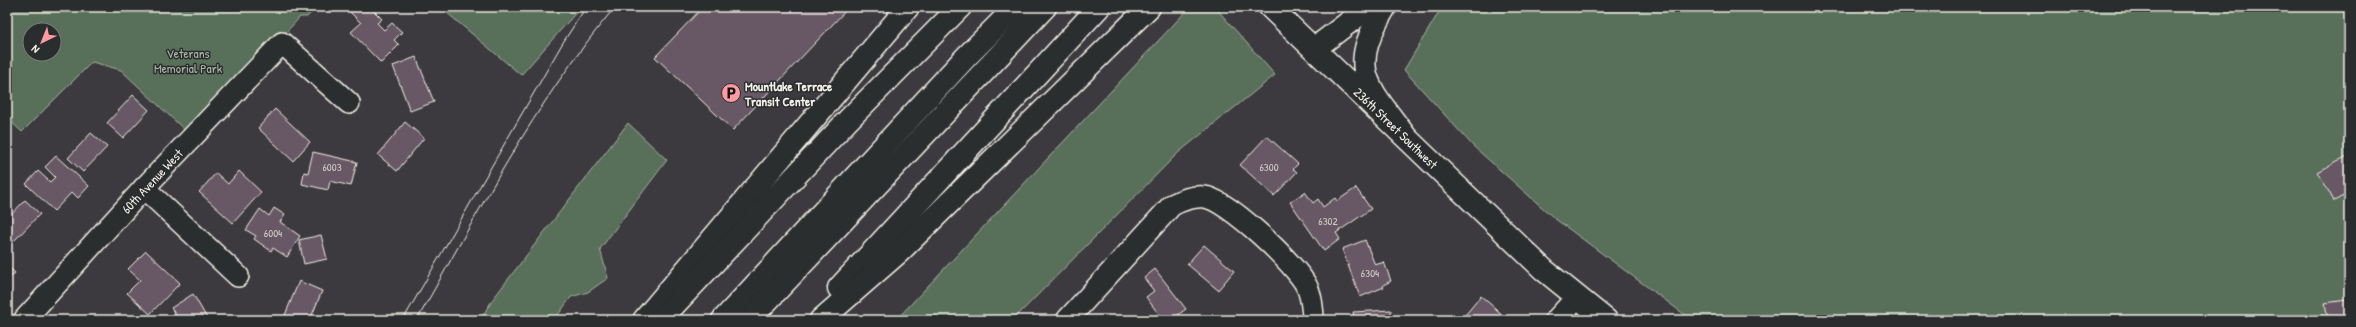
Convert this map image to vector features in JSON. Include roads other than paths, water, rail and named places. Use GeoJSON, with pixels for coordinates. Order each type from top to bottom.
{"type":"FeatureCollection","features":[{"type":"Feature","properties":{"kind":"main road"},"geometry":{"type":"LineString","coordinates":[[644,320],[908,7]]}},
{"type":"Feature","properties":{"kind":"main road"},"geometry":{"type":"LineString","coordinates":[[660,320],[843,125],[960,7]]}},
{"type":"Feature","properties":{"kind":"main road"},"geometry":{"type":"LineString","coordinates":[[723,320],[966,57],[1016,7]]}},
{"type":"Feature","properties":{"kind":"main road"},"geometry":{"type":"LineString","coordinates":[[749,320],[1045,7]]}},
{"type":"Feature","properties":{"kind":"main road"},"geometry":{"type":"LineString","coordinates":[[810,320],[1099,7]]}},
{"type":"Feature","properties":{"kind":"main road"},"geometry":{"type":"LineString","coordinates":[[820,320],[900,251],[1149,7]]}},
{"type":"Feature","properties":{"kind":"main road","name":"236th Street Southwest"},"geometry":{"type":"LineString","coordinates":[[1270,7],[1544,270],[1606,320]]}},
{"type":"Feature","properties":{"kind":"main road"},"geometry":{"type":"LineString","coordinates":[[1314,49],[1369,7]]}},
{"type":"Feature","properties":{"kind":"main road"},"geometry":{"type":"LineString","coordinates":[[1385,7],[1372,28],[1365,47],[1365,74],[1372,91],[1405,136]]}},
{"type":"Feature","properties":{"kind":"street","name":"60th Avenue West"},"geometry":{"type":"LineString","coordinates":[[24,320],[144,188],[282,43],[349,103]]}},
{"type":"Feature","properties":{"kind":"street"},"geometry":{"type":"LineString","coordinates":[[144,188],[238,276]]}},
{"type":"Feature","properties":{"kind":"street"},"geometry":{"type":"LineString","coordinates":[[1067,320],[1140,238],[1172,205],[1186,198],[1205,197],[1245,219],[1280,254],[1307,286],[1313,320]]}},
{"type":"Feature","properties":{"kind":"street"},"geometry":{"type":"LineString","coordinates":[[1556,320],[1577,296]]}},
{"type":"Feature","properties":{"kind":"tram line"},"geometry":{"type":"LineString","coordinates":[[403,320],[562,44],[586,7]]}},
{"type":"Feature","properties":{"kind":"tram line"},"geometry":{"type":"LineString","coordinates":[[417,320],[485,199],[533,120],[586,43],[615,7]]}},
{"type":"Feature","properties":{"kind":"place","name":"Mountlake Terrace Transit Center"},"geometry":{"type":"Point","coordinates":[731,93]}},
{"type":"Feature","properties":{"kind":"park label","name":"Veterans Memorial Park"},"geometry":{"type":"Point","coordinates":[188,60]}}]}
